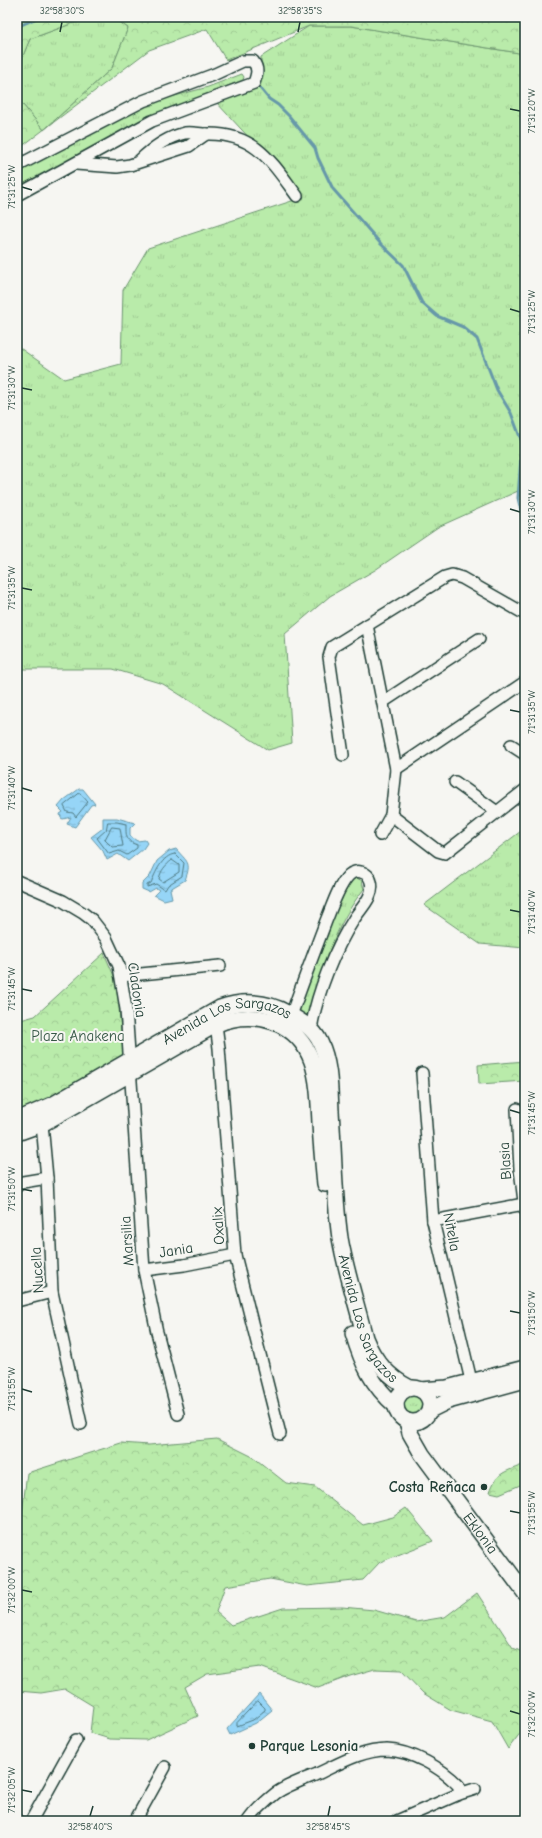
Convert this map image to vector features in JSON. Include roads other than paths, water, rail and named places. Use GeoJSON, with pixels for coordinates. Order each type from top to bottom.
{"type":"FeatureCollection","features":[{"type":"Feature","properties":{"kind":"street"},"geometry":{"type":"LineString","coordinates":[[17,166],[143,101],[215,74],[243,61],[253,61],[257,67],[258,74],[254,83],[152,121],[17,195]]}},
{"type":"Feature","properties":{"kind":"street"},"geometry":{"type":"LineString","coordinates":[[76,164],[124,166],[179,150],[189,146],[206,134],[215,133],[231,135],[245,141],[257,149],[277,169],[297,196]]}},
{"type":"Feature","properties":{"kind":"street"},"geometry":{"type":"LineString","coordinates":[[108,166],[106,157],[110,143]]}},
{"type":"Feature","properties":{"kind":"street"},"geometry":{"type":"LineString","coordinates":[[343,755],[329,654],[332,647],[445,577],[452,575],[462,578],[525,614]]}},
{"type":"Feature","properties":{"kind":"street"},"geometry":{"type":"LineString","coordinates":[[367,625],[396,770],[391,815],[380,836]]}},
{"type":"Feature","properties":{"kind":"street"},"geometry":{"type":"LineString","coordinates":[[383,702],[479,639]]}},
{"type":"Feature","properties":{"kind":"street"},"geometry":{"type":"LineString","coordinates":[[396,770],[525,682]]}},
{"type":"Feature","properties":{"kind":"street"},"geometry":{"type":"LineString","coordinates":[[511,745],[525,754]]}},
{"type":"Feature","properties":{"kind":"street"},"geometry":{"type":"LineString","coordinates":[[455,782],[497,812]]}},
{"type":"Feature","properties":{"kind":"street"},"geometry":{"type":"LineString","coordinates":[[391,815],[442,853],[448,851],[525,790]]}},
{"type":"Feature","properties":{"kind":"street"},"geometry":{"type":"LineString","coordinates":[[295,1035],[291,1016],[302,981],[334,901],[344,882],[351,874],[357,872],[364,873],[369,878],[372,885],[368,900],[346,933],[320,992],[315,1006],[311,1029]]}},
{"type":"Feature","properties":{"kind":"street","name":"Cladonia"},"geometry":{"type":"LineString","coordinates":[[17,881],[73,906],[92,920],[100,929],[111,947],[121,976],[126,1009],[130,1068]]}},
{"type":"Feature","properties":{"kind":"street"},"geometry":{"type":"LineString","coordinates":[[121,976],[220,966]]}},
{"type":"Feature","properties":{"kind":"street"},"geometry":{"type":"LineString","coordinates":[[302,981],[308,990],[320,992]]}},
{"type":"Feature","properties":{"kind":"street","name":"Avenida Los Sargazos"},"geometry":{"type":"LineString","coordinates":[[17,1133],[40,1118],[52,1105],[130,1068],[215,1018],[232,1004],[257,1003],[275,1007],[311,1029],[323,1049],[329,1084],[334,1170],[335,1239],[351,1284],[369,1348],[374,1358],[393,1379],[428,1396],[430,1401],[428,1413]]}},
{"type":"Feature","properties":{"kind":"street","name":"Avenida Los Sargazos"},"geometry":{"type":"LineString","coordinates":[[215,1018],[258,1017],[277,1024],[295,1035],[306,1049],[316,1073],[335,1239],[354,1334],[362,1360],[372,1380],[396,1406],[399,1415],[407,1421],[418,1422],[428,1413],[473,1387],[525,1368]]}},
{"type":"Feature","properties":{"kind":"street","name":"Oxalix"},"geometry":{"type":"LineString","coordinates":[[215,1018],[235,1255],[280,1434]]}},
{"type":"Feature","properties":{"kind":"street","name":"Marsilia"},"geometry":{"type":"LineString","coordinates":[[130,1068],[144,1270],[157,1332],[178,1414]]}},
{"type":"Feature","properties":{"kind":"street","name":"Nitella"},"geometry":{"type":"LineString","coordinates":[[422,1073],[433,1221],[473,1387]]}},
{"type":"Feature","properties":{"kind":"street","name":"Blasia"},"geometry":{"type":"LineString","coordinates":[[517,1109],[524,1207]]}},
{"type":"Feature","properties":{"kind":"street","name":"Avenida Los Sargazos"},"geometry":{"type":"LineString","coordinates":[[17,1120],[40,1118]]}},
{"type":"Feature","properties":{"kind":"street","name":"Nucella"},"geometry":{"type":"LineString","coordinates":[[40,1118],[47,1178],[52,1292],[82,1424]]}},
{"type":"Feature","properties":{"kind":"street"},"geometry":{"type":"LineString","coordinates":[[17,1186],[23,1182],[47,1178]]}},
{"type":"Feature","properties":{"kind":"street"},"geometry":{"type":"LineString","coordinates":[[433,1221],[524,1207]]}},
{"type":"Feature","properties":{"kind":"street","name":"Jania"},"geometry":{"type":"LineString","coordinates":[[144,1270],[184,1265],[235,1255]]}},
{"type":"Feature","properties":{"kind":"street"},"geometry":{"type":"LineString","coordinates":[[17,1301],[52,1292]]}},
{"type":"Feature","properties":{"kind":"street","name":"Avenida Los Sargazos"},"geometry":{"type":"LineString","coordinates":[[396,1406],[398,1397],[405,1390],[473,1387],[525,1380]]}},
{"type":"Feature","properties":{"kind":"street"},"geometry":{"type":"LineString","coordinates":[[422,1454],[423,1436],[428,1413]]}},
{"type":"Feature","properties":{"kind":"street","name":"Eklonia"},"geometry":{"type":"LineString","coordinates":[[407,1421],[410,1433],[422,1454],[525,1593]]}},
{"type":"Feature","properties":{"kind":"street"},"geometry":{"type":"LineString","coordinates":[[31,1821],[76,1740]]}},
{"type":"Feature","properties":{"kind":"street"},"geometry":{"type":"LineString","coordinates":[[248,1821],[263,1805],[288,1786],[364,1753],[378,1751],[398,1752],[416,1758],[450,1776],[460,1786],[459,1794]]}},
{"type":"Feature","properties":{"kind":"street"},"geometry":{"type":"LineString","coordinates":[[135,1821],[165,1767]]}},
{"type":"Feature","properties":{"kind":"street"},"geometry":{"type":"LineString","coordinates":[[397,1821],[459,1794],[476,1789]]}},
{"type":"Feature","properties":{"kind":"water"},"geometry":{"type":"Polygon","coordinates":[[[79,789],[83,789],[95,804],[91,805],[75,827],[67,824],[71,817],[61,818],[60,814],[63,812],[58,807],[64,800],[79,789]]]}},
{"type":"Feature","properties":{"kind":"water"},"geometry":{"type":"Polygon","coordinates":[[[103,818],[117,818],[135,823],[130,828],[130,836],[137,841],[145,840],[147,843],[143,849],[128,861],[118,854],[107,860],[103,851],[91,837],[103,828],[103,818]]]}},
{"type":"Feature","properties":{"kind":"water"},"geometry":{"type":"Polygon","coordinates":[[[176,849],[186,860],[188,869],[185,880],[170,889],[172,898],[164,900],[154,895],[159,890],[156,888],[149,892],[142,889],[142,884],[150,876],[157,861],[169,851],[176,849]]]}},
{"type":"Feature","properties":{"kind":"water"},"geometry":{"type":"Polygon","coordinates":[[[259,1694],[272,1710],[256,1723],[230,1735],[227,1729],[259,1694]]]}},
{"type":"Feature","properties":{"kind":"waterway"},"geometry":{"type":"LineString","coordinates":[[17,27],[39,17]]}},
{"type":"Feature","properties":{"kind":"waterway"},"geometry":{"type":"LineString","coordinates":[[260,88],[269,99],[278,105],[289,116],[315,148],[318,158],[333,189],[381,244],[403,265],[422,303],[437,316],[463,327],[477,339],[497,390],[511,413],[522,442],[518,498],[525,527]]}},
{"type":"Feature","properties":{"kind":"place","name":"Costa Reñaca"},"geometry":{"type":"Point","coordinates":[484,1487]}},
{"type":"Feature","properties":{"kind":"place","name":"Parque Lesonia"},"geometry":{"type":"Point","coordinates":[252,1746]}},
{"type":"Feature","properties":{"kind":"park label","name":"Plaza Anakena"},"geometry":{"type":"Point","coordinates":[78,1036]}}]}
